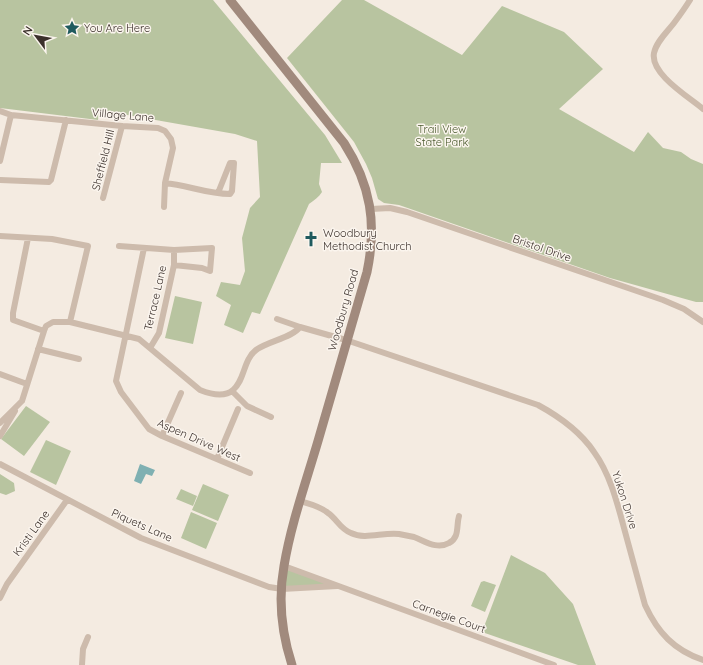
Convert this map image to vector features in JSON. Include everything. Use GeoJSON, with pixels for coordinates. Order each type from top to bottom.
{"type":"FeatureCollection","features":[{"type":"Feature","properties":{"kind":"main road","name":"Woodbury Road"},"geometry":{"type":"LineString","coordinates":[[230,0],[353,156],[363,178],[371,209],[371,254],[300,501],[284,566],[282,589],[284,633],[292,665]]}},
{"type":"Feature","properties":{"kind":"street"},"geometry":{"type":"LineString","coordinates":[[690,0],[661,39],[654,53],[654,61],[657,69],[664,78],[703,109]]}},
{"type":"Feature","properties":{"kind":"street","name":"Village Lane"},"geometry":{"type":"LineString","coordinates":[[0,111],[11,115],[158,128],[165,131],[171,139],[173,148],[166,183],[164,207]]}},
{"type":"Feature","properties":{"kind":"street"},"geometry":{"type":"LineString","coordinates":[[0,161],[11,115]]}},
{"type":"Feature","properties":{"kind":"street"},"geometry":{"type":"LineString","coordinates":[[0,180],[50,182],[66,120]]}},
{"type":"Feature","properties":{"kind":"street","name":"Sheffield Hill"},"geometry":{"type":"LineString","coordinates":[[104,198],[122,126]]}},
{"type":"Feature","properties":{"kind":"street"},"geometry":{"type":"LineString","coordinates":[[166,183],[218,193],[230,194],[232,191],[234,163],[230,163],[218,193]]}},
{"type":"Feature","properties":{"kind":"street","name":"Bristol Drive"},"geometry":{"type":"LineString","coordinates":[[371,209],[390,208],[407,212],[663,300],[684,309],[703,322]]}},
{"type":"Feature","properties":{"kind":"street"},"geometry":{"type":"LineString","coordinates":[[0,236],[52,239],[88,246],[70,322]]}},
{"type":"Feature","properties":{"kind":"street"},"geometry":{"type":"LineString","coordinates":[[28,238],[13,313],[13,320],[44,331]]}},
{"type":"Feature","properties":{"kind":"street"},"geometry":{"type":"LineString","coordinates":[[119,246],[174,250],[212,248],[210,271],[202,268],[174,265]]}},
{"type":"Feature","properties":{"kind":"street","name":"Aspen Drive West"},"geometry":{"type":"LineString","coordinates":[[144,248],[116,381],[121,392],[149,429],[162,436],[250,473]]}},
{"type":"Feature","properties":{"kind":"street","name":"Terrace Lane"},"geometry":{"type":"LineString","coordinates":[[150,348],[159,333],[174,265],[174,250]]}},
{"type":"Feature","properties":{"kind":"street","name":"Yukon Drive"},"geometry":{"type":"LineString","coordinates":[[277,319],[346,340],[538,406],[557,416],[571,426],[584,438],[608,475],[645,605],[650,617],[660,631],[678,648],[703,660]]}},
{"type":"Feature","properties":{"kind":"street"},"geometry":{"type":"LineString","coordinates":[[0,423],[22,401],[44,331],[46,326],[52,322],[70,322],[138,339],[200,390],[211,395],[221,395],[232,391],[240,380],[249,357],[255,351],[274,340],[293,333],[300,327]]}},
{"type":"Feature","properties":{"kind":"street"},"geometry":{"type":"LineString","coordinates":[[38,349],[79,359]]}},
{"type":"Feature","properties":{"kind":"street"},"geometry":{"type":"LineString","coordinates":[[0,374],[27,384]]}},
{"type":"Feature","properties":{"kind":"street"},"geometry":{"type":"LineString","coordinates":[[232,391],[247,406],[271,417]]}},
{"type":"Feature","properties":{"kind":"street"},"geometry":{"type":"LineString","coordinates":[[162,436],[181,393]]}},
{"type":"Feature","properties":{"kind":"street"},"geometry":{"type":"LineString","coordinates":[[0,436],[17,407]]}},
{"type":"Feature","properties":{"kind":"street"},"geometry":{"type":"LineString","coordinates":[[217,459],[238,409]]}},
{"type":"Feature","properties":{"kind":"street","name":"Piquets Lane"},"geometry":{"type":"LineString","coordinates":[[0,464],[141,538],[269,587],[282,589]]}},
{"type":"Feature","properties":{"kind":"street","name":"Kristi Lane"},"geometry":{"type":"LineString","coordinates":[[0,598],[7,584],[67,500]]}},
{"type":"Feature","properties":{"kind":"street"},"geometry":{"type":"LineString","coordinates":[[300,501],[320,508],[328,513],[344,530],[355,535],[364,536],[398,534],[414,537],[438,546],[449,544],[456,537],[456,524],[459,516]]}},
{"type":"Feature","properties":{"kind":"street","name":"Carnegie Court"},"geometry":{"type":"LineString","coordinates":[[284,566],[554,665]]}},
{"type":"Feature","properties":{"kind":"street","name":"Carnegie Court"},"geometry":{"type":"LineString","coordinates":[[282,589],[337,586]]}},
{"type":"Feature","properties":{"kind":"street"},"geometry":{"type":"LineString","coordinates":[[82,665],[83,649],[88,637]]}},
{"type":"Feature","properties":{"kind":"green space"},"geometry":{"type":"Polygon","coordinates":[[[0,0],[213,0],[325,135],[342,163],[321,163],[319,184],[322,192],[309,204],[260,314],[252,312],[243,333],[224,325],[231,305],[216,296],[221,282],[240,285],[245,271],[242,238],[250,208],[260,197],[257,141],[235,134],[99,110],[98,120],[0,108],[0,0]]]}},
{"type":"Feature","properties":{"kind":"green space","name":"Trail View State Park"},"geometry":{"type":"Polygon","coordinates":[[[342,0],[364,0],[462,55],[502,6],[564,32],[603,69],[559,109],[634,152],[648,132],[663,148],[681,152],[691,159],[703,164],[703,302],[696,302],[610,278],[399,205],[384,203],[378,199],[372,178],[354,142],[287,58],[342,0]]]}},
{"type":"Feature","properties":{"kind":"green space"},"geometry":{"type":"Polygon","coordinates":[[[175,296],[202,302],[193,344],[165,338],[175,296]]]}},
{"type":"Feature","properties":{"kind":"green space"},"geometry":{"type":"Polygon","coordinates":[[[26,406],[50,422],[24,456],[1,439],[26,406]]]}},
{"type":"Feature","properties":{"kind":"green space"},"geometry":{"type":"Polygon","coordinates":[[[46,440],[71,451],[56,485],[30,472],[46,440]]]}},
{"type":"Feature","properties":{"kind":"green space"},"geometry":{"type":"Polygon","coordinates":[[[0,474],[14,483],[15,491],[6,495],[0,493],[0,474]]]}},
{"type":"Feature","properties":{"kind":"green space"},"geometry":{"type":"Polygon","coordinates":[[[203,484],[229,495],[218,521],[192,510],[203,484]]]}},
{"type":"Feature","properties":{"kind":"green space"},"geometry":{"type":"Polygon","coordinates":[[[181,489],[197,496],[193,506],[176,499],[181,489]]]}},
{"type":"Feature","properties":{"kind":"green space"},"geometry":{"type":"Polygon","coordinates":[[[191,512],[217,523],[206,549],[181,538],[191,512]]]}},
{"type":"Feature","properties":{"kind":"green space"},"geometry":{"type":"Polygon","coordinates":[[[511,555],[545,573],[573,604],[596,665],[578,665],[482,632],[511,555]]]}},
{"type":"Feature","properties":{"kind":"green space"},"geometry":{"type":"Polygon","coordinates":[[[285,567],[334,585],[283,589],[285,567]]]}},
{"type":"Feature","properties":{"kind":"green space"},"geometry":{"type":"Polygon","coordinates":[[[484,581],[496,585],[485,612],[471,606],[481,582],[484,581]]]}},
{"type":"Feature","properties":{"kind":"water"},"geometry":{"type":"Polygon","coordinates":[[[140,464],[155,470],[152,476],[146,474],[141,484],[134,481],[140,464]]]}},
{"type":"Feature","properties":{"kind":"place","name":"You Are Here"},"geometry":{"type":"Point","coordinates":[72,28]}},
{"type":"Feature","properties":{"kind":"place","name":"Woodbury Methodist Church"},"geometry":{"type":"Point","coordinates":[311,239]}}]}
